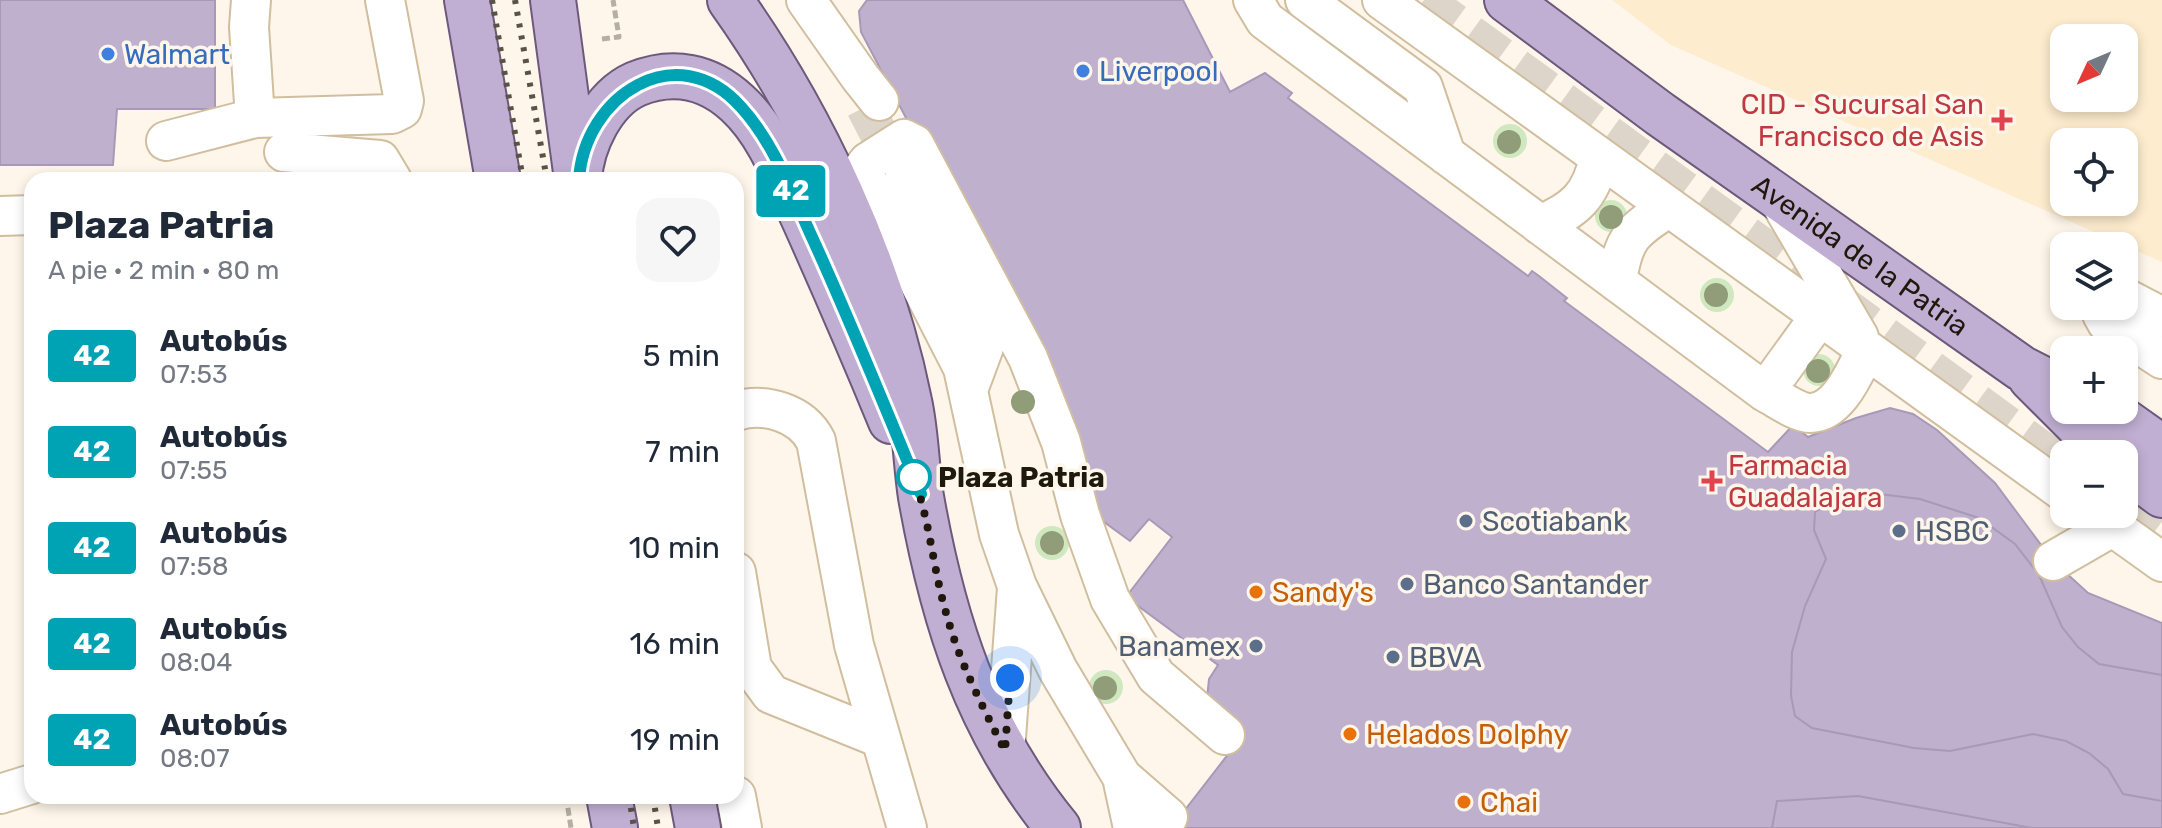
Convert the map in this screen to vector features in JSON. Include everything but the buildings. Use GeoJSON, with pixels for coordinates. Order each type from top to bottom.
{"type":"FeatureCollection","features":[{"type":"Feature","properties":{"kind":"main road"},"geometry":{"type":"LineString","coordinates":[[467,0],[497,172]]}},
{"type":"Feature","properties":{"kind":"main road"},"geometry":{"type":"LineString","coordinates":[[553,0],[577,172]]}},
{"type":"Feature","properties":{"kind":"main road"},"geometry":{"type":"LineString","coordinates":[[730,0],[789,94],[861,245],[892,332],[910,402],[921,494],[947,616],[969,679],[1005,751],[1039,805],[1058,828]]}},
{"type":"Feature","properties":{"kind":"main road","name":"Avenida de la Patria"},"geometry":{"type":"LineString","coordinates":[[1507,0],[1777,197],[2021,368],[2050,383]]}},
{"type":"Feature","properties":{"kind":"main road"},"geometry":{"type":"LineString","coordinates":[[580,172],[593,131],[619,96],[650,78],[672,75],[694,78],[714,86],[740,106],[776,157],[846,311],[921,494]]}},
{"type":"Feature","properties":{"kind":"main road","name":"Avenida de la Patria"},"geometry":{"type":"LineString","coordinates":[[2021,368],[2093,440]]}},
{"type":"Feature","properties":{"kind":"main road"},"geometry":{"type":"LineString","coordinates":[[2127,424],[2152,451],[2162,495]]}},
{"type":"Feature","properties":{"kind":"main road"},"geometry":{"type":"LineString","coordinates":[[610,804],[615,828]]}},
{"type":"Feature","properties":{"kind":"main road"},"geometry":{"type":"LineString","coordinates":[[694,804],[698,828]]}},
{"type":"Feature","properties":{"kind":"street"},"geometry":{"type":"LineString","coordinates":[[251,0],[249,27],[276,142]]}},
{"type":"Feature","properties":{"kind":"street"},"geometry":{"type":"LineString","coordinates":[[276,142],[402,109],[404,101],[385,0]]}},
{"type":"Feature","properties":{"kind":"street"},"geometry":{"type":"LineString","coordinates":[[806,0],[868,95]]}},
{"type":"Feature","properties":{"kind":"street"},"geometry":{"type":"LineString","coordinates":[[1253,0],[1265,20],[1765,392],[1819,421],[1821,411],[1837,399],[1866,350]]}},
{"type":"Feature","properties":{"kind":"street"},"geometry":{"type":"LineString","coordinates":[[1305,0],[1423,87],[1446,155]]}},
{"type":"Feature","properties":{"kind":"street"},"geometry":{"type":"LineString","coordinates":[[1338,0],[1435,71],[1489,75]]}},
{"type":"Feature","properties":{"kind":"street"},"geometry":{"type":"LineString","coordinates":[[1382,0],[2050,482]]}},
{"type":"Feature","properties":{"kind":"street"},"geometry":{"type":"LineString","coordinates":[[1150,822],[1058,670],[1017,586],[999,534],[963,368],[864,175],[868,162],[904,139],[914,144],[1028,358],[1061,442],[1080,515],[1110,599],[1156,676],[1225,735]]}},
{"type":"Feature","properties":{"kind":"street"},"geometry":{"type":"LineString","coordinates":[[166,141],[276,142],[380,160],[387,172]]}},
{"type":"Feature","properties":{"kind":"street"},"geometry":{"type":"LineString","coordinates":[[1540,225],[1565,214],[1584,196],[1594,181],[1599,158]]}},
{"type":"Feature","properties":{"kind":"street"},"geometry":{"type":"LineString","coordinates":[[968,390],[984,347],[910,180],[1000,337],[1028,358]]}},
{"type":"Feature","properties":{"kind":"street"},"geometry":{"type":"LineString","coordinates":[[1777,197],[1866,350]]}},
{"type":"Feature","properties":{"kind":"street"},"geometry":{"type":"LineString","coordinates":[[1617,282],[1621,253],[1633,233],[1668,208]]}},
{"type":"Feature","properties":{"kind":"street"},"geometry":{"type":"LineString","coordinates":[[0,216],[24,215]]}},
{"type":"Feature","properties":{"kind":"street"},"geometry":{"type":"LineString","coordinates":[[2138,304],[2162,317]]}},
{"type":"Feature","properties":{"kind":"street"},"geometry":{"type":"LineString","coordinates":[[1765,392],[1820,316]]}},
{"type":"Feature","properties":{"kind":"street"},"geometry":{"type":"LineString","coordinates":[[2105,320],[2162,359]]}},
{"type":"Feature","properties":{"kind":"street"},"geometry":{"type":"LineString","coordinates":[[744,408],[753,405],[797,418],[808,426],[816,441],[854,645],[907,828]]}},
{"type":"Feature","properties":{"kind":"street"},"geometry":{"type":"LineString","coordinates":[[2053,561],[2094,528]]}},
{"type":"Feature","properties":{"kind":"street"},"geometry":{"type":"LineString","coordinates":[[2115,528],[2162,562]]}},
{"type":"Feature","properties":{"kind":"street"},"geometry":{"type":"LineString","coordinates":[[1005,751],[1017,586]]}},
{"type":"Feature","properties":{"kind":"street"},"geometry":{"type":"LineString","coordinates":[[744,620],[752,668],[771,694],[880,738]]}},
{"type":"Feature","properties":{"kind":"street"},"geometry":{"type":"LineString","coordinates":[[0,794],[24,786]]}},
{"type":"Feature","properties":{"kind":"street"},"geometry":{"type":"LineString","coordinates":[[738,804],[742,828]]}},
{"type":"Feature","properties":{"kind":"path"},"geometry":{"type":"LineString","coordinates":[[602,39],[619,37],[613,0]]}},
{"type":"Feature","properties":{"kind":"path"},"geometry":{"type":"LineString","coordinates":[[567,804],[571,828]]}},
{"type":"Feature","properties":{"kind":"shaded area","name":"CID - Sucursal San Francisco de Asis"},"geometry":{"type":"Polygon","coordinates":[[[1612,0],[2162,0],[2162,262],[2138,251],[2138,232],[2094,232],[2058,216],[2138,216],[2138,128],[2050,128],[2050,213],[1671,45],[1612,0]]]}},
{"type":"Feature","properties":{"kind":"green space"},"geometry":{"type":"Polygon","coordinates":[[[1510,124],[1522,129],[1527,141],[1522,153],[1510,158],[1498,153],[1493,141],[1498,129],[1510,124]]]}},
{"type":"Feature","properties":{"kind":"green space"},"geometry":{"type":"Polygon","coordinates":[[[1611,200],[1623,204],[1627,216],[1623,228],[1611,232],[1599,228],[1595,216],[1599,204],[1611,200]]]}},
{"type":"Feature","properties":{"kind":"green space"},"geometry":{"type":"Polygon","coordinates":[[[1717,278],[1729,283],[1734,295],[1729,307],[1717,312],[1705,307],[1700,295],[1705,283],[1717,278]]]}},
{"type":"Feature","properties":{"kind":"green space"},"geometry":{"type":"Polygon","coordinates":[[[1819,354],[1831,358],[1835,370],[1831,382],[1819,386],[1807,382],[1803,370],[1807,358],[1819,354]]]}},
{"type":"Feature","properties":{"kind":"green space"},"geometry":{"type":"Polygon","coordinates":[[[1052,526],[1064,531],[1069,543],[1064,555],[1052,560],[1040,555],[1035,543],[1040,531],[1052,526]]]}},
{"type":"Feature","properties":{"kind":"green space"},"geometry":{"type":"Polygon","coordinates":[[[1106,670],[1118,675],[1123,687],[1118,699],[1106,704],[1094,699],[1089,687],[1094,675],[1106,670]]]}},
{"type":"Feature","properties":{"kind":"tunnel"},"geometry":{"type":"LineString","coordinates":[[1424,0],[2050,456]]}},
{"type":"Feature","properties":{"kind":"tunnel"},"geometry":{"type":"LineString","coordinates":[[865,107],[902,179]]}},
{"type":"Feature","properties":{"kind":"tunnel"},"geometry":{"type":"LineString","coordinates":[[2138,519],[2162,537]]}},
{"type":"Feature","properties":{"kind":"railway"},"geometry":{"type":"LineString","coordinates":[[492,0],[522,172]]}},
{"type":"Feature","properties":{"kind":"railway"},"geometry":{"type":"LineString","coordinates":[[515,0],[546,172]]}},
{"type":"Feature","properties":{"kind":"railway"},"geometry":{"type":"LineString","coordinates":[[630,804],[634,828]]}},
{"type":"Feature","properties":{"kind":"railway"},"geometry":{"type":"LineString","coordinates":[[654,804],[658,828]]}},
{"type":"Feature","properties":{"kind":"bus line","name":"42"},"geometry":{"type":"LineString","coordinates":[[580,172],[587,145],[600,119],[619,96],[650,78],[672,75],[694,78],[714,86],[740,106],[776,157],[846,311],[921,494]]}},
{"type":"Feature","properties":{"kind":"place","name":"Walmart"},"geometry":{"type":"Point","coordinates":[108,54]}},
{"type":"Feature","properties":{"kind":"place","name":"Liverpool"},"geometry":{"type":"Point","coordinates":[1083,71]}},
{"type":"Feature","properties":{"kind":"place","name":"CID - Sucursal San Francisco de Asis"},"geometry":{"type":"Point","coordinates":[2002,120]}},
{"type":"Feature","properties":{"kind":"place","name":"Plaza Patria"},"geometry":{"type":"Point","coordinates":[914,477]}},
{"type":"Feature","properties":{"kind":"place","name":"Farmacia Guadalajara"},"geometry":{"type":"Point","coordinates":[1712,481]}},
{"type":"Feature","properties":{"kind":"place","name":"Scotiabank"},"geometry":{"type":"Point","coordinates":[1466,521]}},
{"type":"Feature","properties":{"kind":"place","name":"HSBC"},"geometry":{"type":"Point","coordinates":[1899,531]}},
{"type":"Feature","properties":{"kind":"place","name":"Banco Santander"},"geometry":{"type":"Point","coordinates":[1407,584]}},
{"type":"Feature","properties":{"kind":"place","name":"Sandy's"},"geometry":{"type":"Point","coordinates":[1256,592]}},
{"type":"Feature","properties":{"kind":"place","name":"Banamex"},"geometry":{"type":"Point","coordinates":[1256,646]}},
{"type":"Feature","properties":{"kind":"place","name":"BBVA"},"geometry":{"type":"Point","coordinates":[1393,657]}},
{"type":"Feature","properties":{"kind":"place","name":"Helados Dolphy"},"geometry":{"type":"Point","coordinates":[1350,734]}},
{"type":"Feature","properties":{"kind":"place","name":"Chai"},"geometry":{"type":"Point","coordinates":[1464,802]}},
{"type":"Feature","properties":{"kind":"route"},"geometry":{"type":"LineString","coordinates":[[914,477],[910,468],[921,494],[947,616],[969,679],[1005,751],[1010,678]]}}]}
